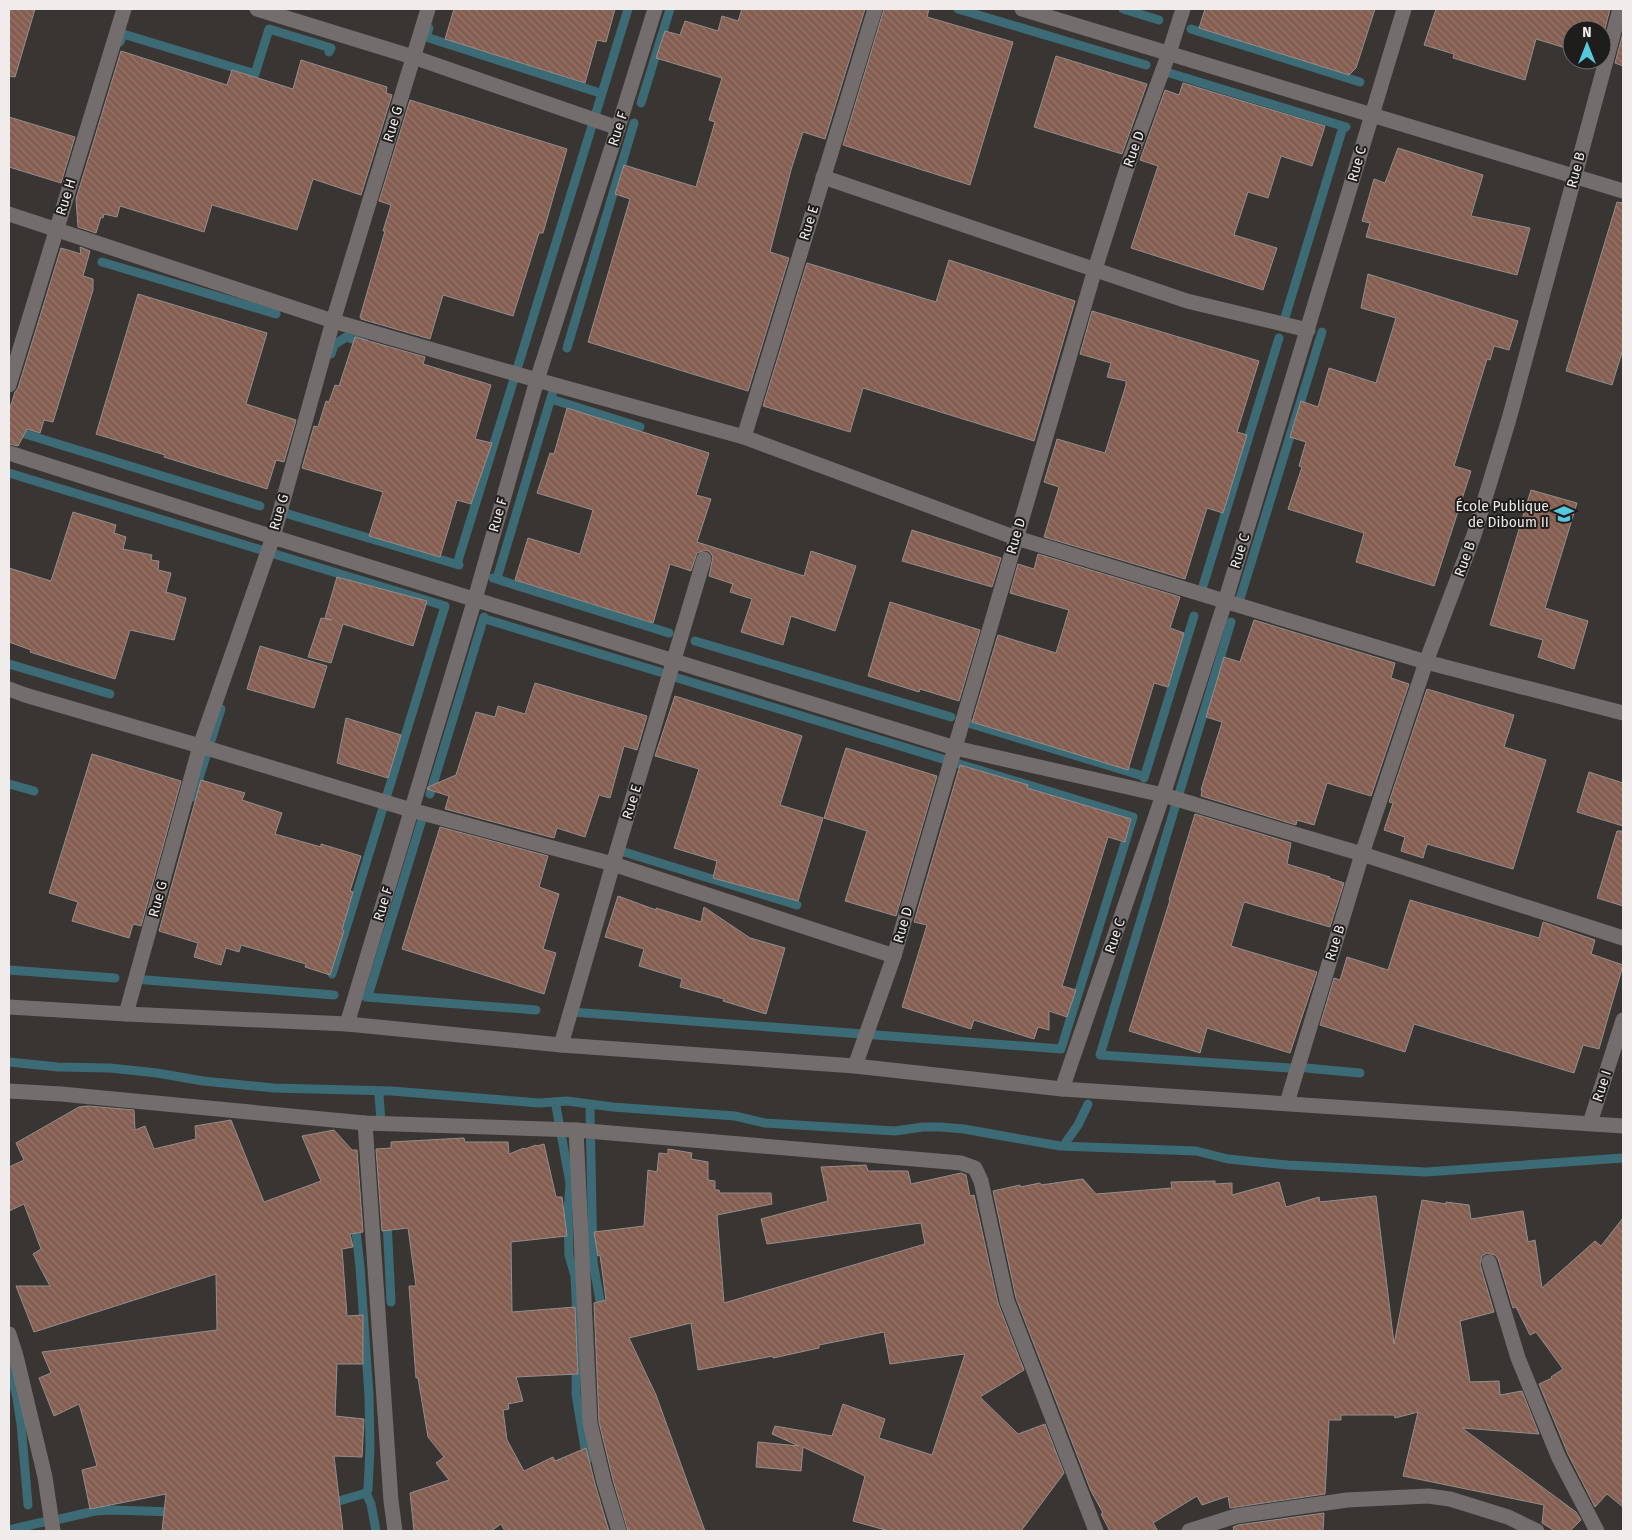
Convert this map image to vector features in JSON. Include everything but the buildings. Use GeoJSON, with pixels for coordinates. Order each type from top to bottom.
{"type":"FeatureCollection","features":[{"type":"Feature","properties":{"kind":"street","name":"Rue H"},"geometry":{"type":"LineString","coordinates":[[9,385],[124,9]]}},
{"type":"Feature","properties":{"kind":"street"},"geometry":{"type":"LineString","coordinates":[[257,9],[413,57],[618,128]]}},
{"type":"Feature","properties":{"kind":"street","name":"Rue G"},"geometry":{"type":"LineString","coordinates":[[126,1014],[200,746],[273,536],[333,321],[428,9]]}},
{"type":"Feature","properties":{"kind":"street","name":"Rue F"},"geometry":{"type":"LineString","coordinates":[[347,1024],[475,599],[536,380],[655,9]]}},
{"type":"Feature","properties":{"kind":"street","name":"Rue E"},"geometry":{"type":"LineString","coordinates":[[744,437],[875,9]]}},
{"type":"Feature","properties":{"kind":"street"},"geometry":{"type":"LineString","coordinates":[[1022,9],[1372,113],[1623,191]]}},
{"type":"Feature","properties":{"kind":"street","name":"Rue D"},"geometry":{"type":"LineString","coordinates":[[855,1066],[894,956],[1095,269],[1130,159],[1170,53],[1183,9]]}},
{"type":"Feature","properties":{"kind":"street","name":"Rue C"},"geometry":{"type":"LineString","coordinates":[[1062,1089],[1164,795],[1225,602],[1404,9]]}},
{"type":"Feature","properties":{"kind":"street","name":"Rue B"},"geometry":{"type":"LineString","coordinates":[[1287,1103],[1362,854],[1426,662],[1474,535],[1504,437],[1620,9]]}},
{"type":"Feature","properties":{"kind":"street"},"geometry":{"type":"LineString","coordinates":[[823,178],[1187,301],[1308,330]]}},
{"type":"Feature","properties":{"kind":"street"},"geometry":{"type":"LineString","coordinates":[[9,214],[333,321],[536,380],[744,437],[1016,538],[1426,662],[1623,713]]}},
{"type":"Feature","properties":{"kind":"street"},"geometry":{"type":"LineString","coordinates":[[9,453],[955,748],[1164,795],[1362,854],[1623,938]]}},
{"type":"Feature","properties":{"kind":"street","name":"Rue E"},"geometry":{"type":"LineString","coordinates":[[561,1045],[704,559]]}},
{"type":"Feature","properties":{"kind":"street"},"geometry":{"type":"LineString","coordinates":[[9,688],[25,695],[411,810],[613,864],[894,956]]}},
{"type":"Feature","properties":{"kind":"street"},"geometry":{"type":"LineString","coordinates":[[9,1007],[347,1024],[561,1045],[855,1066],[1062,1089],[1623,1126]]}},
{"type":"Feature","properties":{"kind":"street","name":"Rue I"},"geometry":{"type":"LineString","coordinates":[[1590,1123],[1623,1020]]}},
{"type":"Feature","properties":{"kind":"street"},"geometry":{"type":"LineString","coordinates":[[9,1091],[61,1094],[365,1123],[576,1130],[962,1163],[976,1168],[981,1181],[1007,1301],[1096,1531]]}},
{"type":"Feature","properties":{"kind":"street"},"geometry":{"type":"LineString","coordinates":[[365,1123],[391,1501],[395,1531]]}},
{"type":"Feature","properties":{"kind":"street"},"geometry":{"type":"LineString","coordinates":[[576,1130],[590,1423],[604,1482],[620,1531]]}},
{"type":"Feature","properties":{"kind":"street"},"geometry":{"type":"LineString","coordinates":[[1489,1262],[1518,1358],[1559,1458],[1597,1531]]}},
{"type":"Feature","properties":{"kind":"street"},"geometry":{"type":"LineString","coordinates":[[9,1334],[45,1477],[53,1531]]}},
{"type":"Feature","properties":{"kind":"street"},"geometry":{"type":"LineString","coordinates":[[1189,1531],[1236,1516],[1347,1500],[1428,1496],[1450,1499],[1508,1517],[1537,1531]]}},
{"type":"Feature","properties":{"kind":"waterway"},"geometry":{"type":"LineString","coordinates":[[457,564],[628,9]]}},
{"type":"Feature","properties":{"kind":"waterway"},"geometry":{"type":"LineString","coordinates":[[641,103],[670,9]]}},
{"type":"Feature","properties":{"kind":"waterway"},"geometry":{"type":"LineString","coordinates":[[958,9],[1146,65]]}},
{"type":"Feature","properties":{"kind":"waterway"},"geometry":{"type":"LineString","coordinates":[[1123,9],[1159,20]]}},
{"type":"Feature","properties":{"kind":"waterway"},"geometry":{"type":"LineString","coordinates":[[429,28],[426,37],[600,93]]}},
{"type":"Feature","properties":{"kind":"waterway"},"geometry":{"type":"LineString","coordinates":[[120,42],[123,34],[255,74],[269,29],[331,48],[329,52]]}},
{"type":"Feature","properties":{"kind":"waterway"},"geometry":{"type":"LineString","coordinates":[[1191,29],[1360,82]]}},
{"type":"Feature","properties":{"kind":"waterway"},"geometry":{"type":"LineString","coordinates":[[1163,71],[1346,127]]}},
{"type":"Feature","properties":{"kind":"waterway"},"geometry":{"type":"LineString","coordinates":[[567,348],[634,123]]}},
{"type":"Feature","properties":{"kind":"waterway"},"geometry":{"type":"LineString","coordinates":[[1283,324],[1343,127]]}},
{"type":"Feature","properties":{"kind":"waterway"},"geometry":{"type":"LineString","coordinates":[[102,262],[276,314]]}},
{"type":"Feature","properties":{"kind":"waterway"},"geometry":{"type":"LineString","coordinates":[[1239,602],[1322,332]]}},
{"type":"Feature","properties":{"kind":"waterway"},"geometry":{"type":"LineString","coordinates":[[331,354],[334,345],[346,337],[365,343]]}},
{"type":"Feature","properties":{"kind":"waterway"},"geometry":{"type":"LineString","coordinates":[[1203,586],[1279,338]]}},
{"type":"Feature","properties":{"kind":"waterway"},"geometry":{"type":"LineString","coordinates":[[497,578],[553,391]]}},
{"type":"Feature","properties":{"kind":"waterway"},"geometry":{"type":"LineString","coordinates":[[551,399],[640,427]]}},
{"type":"Feature","properties":{"kind":"waterway"},"geometry":{"type":"LineString","coordinates":[[9,429],[260,506]]}},
{"type":"Feature","properties":{"kind":"waterway"},"geometry":{"type":"LineString","coordinates":[[9,473],[445,606],[332,974]]}},
{"type":"Feature","properties":{"kind":"waterway"},"geometry":{"type":"LineString","coordinates":[[278,511],[459,565]]}},
{"type":"Feature","properties":{"kind":"waterway"},"geometry":{"type":"LineString","coordinates":[[493,578],[669,633]]}},
{"type":"Feature","properties":{"kind":"waterway"},"geometry":{"type":"LineString","coordinates":[[1144,778],[1194,616]]}},
{"type":"Feature","properties":{"kind":"waterway"},"geometry":{"type":"LineString","coordinates":[[430,794],[484,617]]}},
{"type":"Feature","properties":{"kind":"waterway"},"geometry":{"type":"LineString","coordinates":[[485,619],[660,672]]}},
{"type":"Feature","properties":{"kind":"waterway"},"geometry":{"type":"LineString","coordinates":[[1231,622],[1100,1055],[1290,1068]]}},
{"type":"Feature","properties":{"kind":"waterway"},"geometry":{"type":"LineString","coordinates":[[695,641],[951,717]]}},
{"type":"Feature","properties":{"kind":"waterway"},"geometry":{"type":"LineString","coordinates":[[9,664],[110,694]]}},
{"type":"Feature","properties":{"kind":"waterway"},"geometry":{"type":"LineString","coordinates":[[572,1012],[1061,1049],[1133,817],[674,677]]}},
{"type":"Feature","properties":{"kind":"waterway"},"geometry":{"type":"LineString","coordinates":[[193,797],[221,709]]}},
{"type":"Feature","properties":{"kind":"waterway"},"geometry":{"type":"LineString","coordinates":[[965,722],[1143,776]]}},
{"type":"Feature","properties":{"kind":"waterway"},"geometry":{"type":"LineString","coordinates":[[9,784],[34,791]]}},
{"type":"Feature","properties":{"kind":"waterway"},"geometry":{"type":"LineString","coordinates":[[368,996],[423,816]]}},
{"type":"Feature","properties":{"kind":"waterway"},"geometry":{"type":"LineString","coordinates":[[624,852],[797,905]]}},
{"type":"Feature","properties":{"kind":"waterway"},"geometry":{"type":"LineString","coordinates":[[9,970],[115,978]]}},
{"type":"Feature","properties":{"kind":"waterway"},"geometry":{"type":"LineString","coordinates":[[134,979],[334,995]]}},
{"type":"Feature","properties":{"kind":"waterway"},"geometry":{"type":"LineString","coordinates":[[366,997],[536,1010]]}},
{"type":"Feature","properties":{"kind":"waterway"},"geometry":{"type":"LineString","coordinates":[[9,1062],[58,1067],[110,1068],[157,1073],[203,1081],[274,1088],[392,1091],[539,1103],[567,1101],[613,1107],[735,1116],[765,1123],[895,1131],[923,1127],[940,1127],[964,1129],[1060,1146],[1196,1151],[1228,1159],[1288,1165],[1426,1172],[1623,1158]]}},
{"type":"Feature","properties":{"kind":"waterway"},"geometry":{"type":"LineString","coordinates":[[1306,1068],[1360,1073]]}},
{"type":"Feature","properties":{"kind":"waterway"},"geometry":{"type":"LineString","coordinates":[[379,1095],[381,1121]]}},
{"type":"Feature","properties":{"kind":"waterway"},"geometry":{"type":"LineString","coordinates":[[1066,1142],[1078,1125],[1088,1104]]}},
{"type":"Feature","properties":{"kind":"waterway"},"geometry":{"type":"LineString","coordinates":[[556,1106],[570,1183],[568,1213],[569,1255],[575,1276],[577,1318],[576,1394],[587,1460]]}},
{"type":"Feature","properties":{"kind":"waterway"},"geometry":{"type":"LineString","coordinates":[[590,1110],[593,1262],[600,1301]]}},
{"type":"Feature","properties":{"kind":"waterway"},"geometry":{"type":"LineString","coordinates":[[387,1220],[391,1302]]}},
{"type":"Feature","properties":{"kind":"waterway"},"geometry":{"type":"LineString","coordinates":[[355,1222],[369,1395],[370,1447],[368,1490],[366,1493],[371,1504],[376,1531]]}},
{"type":"Feature","properties":{"kind":"waterway"},"geometry":{"type":"LineString","coordinates":[[9,1365],[21,1424],[28,1505]]}},
{"type":"Feature","properties":{"kind":"waterway"},"geometry":{"type":"LineString","coordinates":[[329,1504],[366,1493]]}},
{"type":"Feature","properties":{"kind":"waterway"},"geometry":{"type":"LineString","coordinates":[[60,1519],[95,1511],[175,1512]]}},
{"type":"Feature","properties":{"kind":"waterway"},"geometry":{"type":"LineString","coordinates":[[9,1530],[43,1522]]}},
{"type":"Feature","properties":{"kind":"place","name":"École Publique de Diboum II"},"geometry":{"type":"Point","coordinates":[1564,514]}}]}
